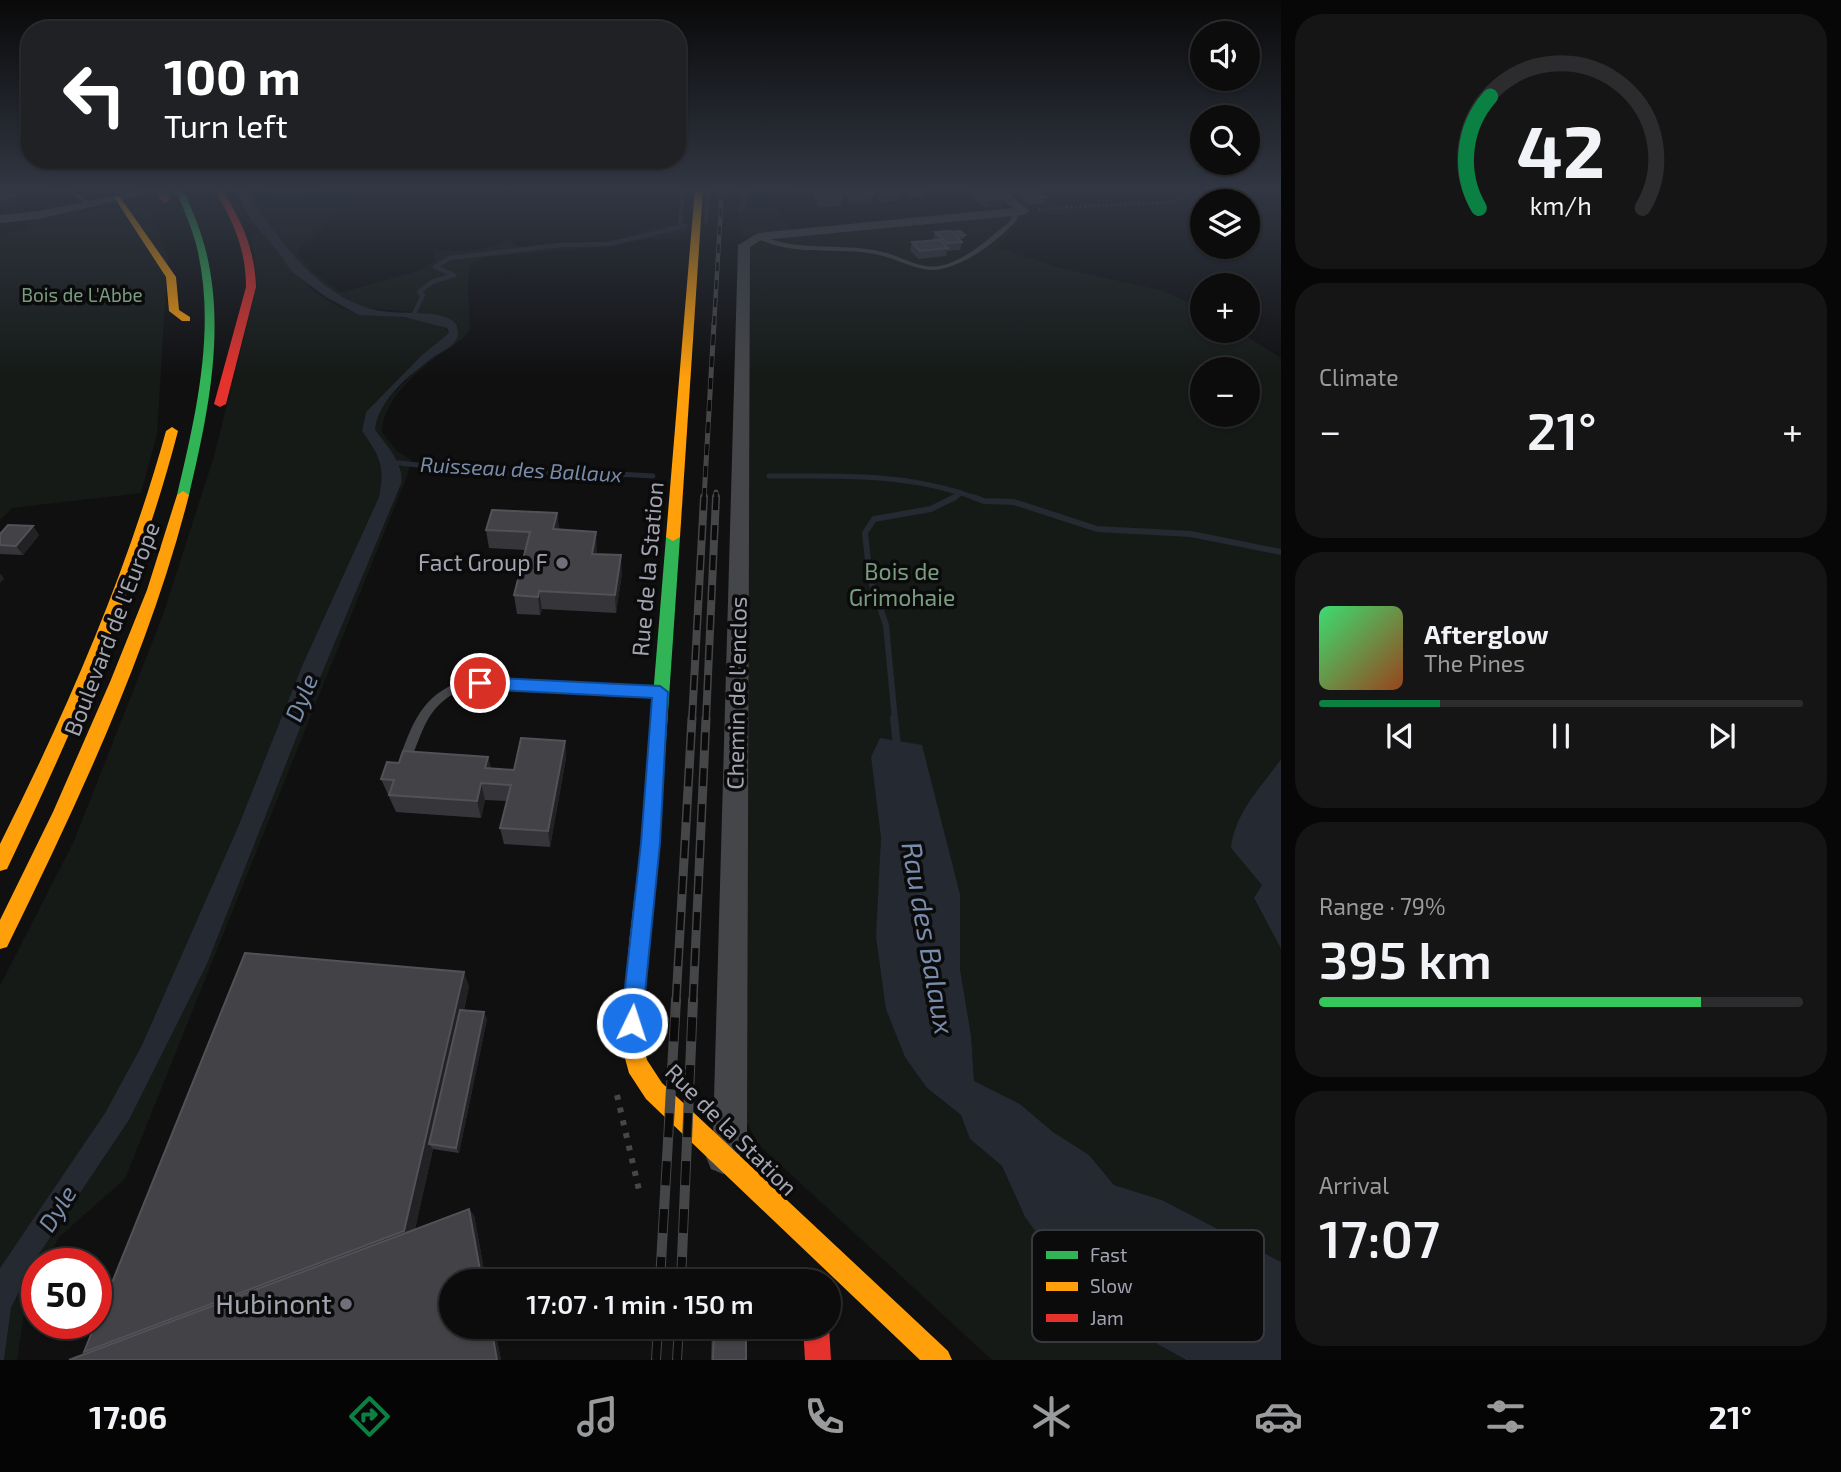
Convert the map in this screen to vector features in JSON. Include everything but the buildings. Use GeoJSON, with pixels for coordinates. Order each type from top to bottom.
{"type":"FeatureCollection","features":[{"type":"Feature","properties":{"kind":"main road"},"geometry":{"type":"LineString","coordinates":[[154,251],[172,278],[174,311],[186,326],[183,261]]}},
{"type":"Feature","properties":{"kind":"main road","name":"Boulevard de l'Europe"},"geometry":{"type":"LineString","coordinates":[[0,940],[90,752],[145,619],[178,520],[196,443],[206,372],[206,272],[200,251]]}},
{"type":"Feature","properties":{"kind":"main road"},"geometry":{"type":"LineString","coordinates":[[196,443],[212,429],[251,287],[251,251]]}},
{"type":"Feature","properties":{"kind":"main road","name":"Rue de la Station"},"geometry":{"type":"LineString","coordinates":[[694,251],[650,843],[632,1006],[631,1040],[637,1066],[654,1091],[827,1263],[939,1360]]}},
{"type":"Feature","properties":{"kind":"main road","name":"Boulevard de l'Europe"},"geometry":{"type":"LineString","coordinates":[[0,863],[52,756],[112,621],[147,526],[176,410]]}},
{"type":"Feature","properties":{"kind":"main road"},"geometry":{"type":"LineString","coordinates":[[817,1339],[818,1360]]}},
{"type":"Feature","properties":{"kind":"street","name":"Chemin de l'enclos"},"geometry":{"type":"LineString","coordinates":[[723,1157],[730,1135],[744,251]]}},
{"type":"Feature","properties":{"kind":"lane"},"geometry":{"type":"LineString","coordinates":[[870,251],[935,268],[972,251]]}},
{"type":"Feature","properties":{"kind":"lane"},"geometry":{"type":"LineString","coordinates":[[398,779],[429,704],[453,688],[480,683],[660,692]]}},
{"type":"Feature","properties":{"kind":"path"},"geometry":{"type":"LineString","coordinates":[[617,1094],[639,1190]]}},
{"type":"Feature","properties":{"kind":"green space","name":"Bois de L'Abbe"},"geometry":{"type":"Polygon","coordinates":[[[0,251],[166,251],[157,434],[141,493],[12,508],[0,520],[0,251]]]}},
{"type":"Feature","properties":{"kind":"green space"},"geometry":{"type":"Polygon","coordinates":[[[254,251],[279,251],[308,286],[342,308],[432,322],[449,333],[422,355],[366,412],[362,431],[380,462],[379,497],[302,666],[238,827],[142,1045],[105,1113],[0,1268],[0,986],[74,841],[163,615],[215,453],[257,285],[254,251]]]}},
{"type":"Feature","properties":{"kind":"green space"},"geometry":{"type":"Polygon","coordinates":[[[290,251],[299,251],[298,255],[311,268],[309,269],[340,293],[421,270],[435,260],[436,251],[551,251],[488,257],[470,266],[470,330],[414,376],[399,392],[387,411],[382,432],[397,451],[411,460],[407,476],[125,1179],[59,1237],[54,1248],[43,1248],[129,1120],[207,964],[318,683],[401,484],[400,465],[374,428],[383,405],[419,368],[453,343],[458,327],[439,316],[355,304],[323,284],[290,251]]]}},
{"type":"Feature","properties":{"kind":"green space","name":"Bois de Grimohaie"},"geometry":{"type":"Polygon","coordinates":[[[750,251],[1010,251],[1060,268],[1164,291],[1190,303],[1190,343],[1257,343],[1281,358],[1281,759],[1271,773],[1262,885],[1254,899],[1281,949],[1281,1262],[1264,1253],[1264,1230],[1220,1230],[1162,1200],[1114,1185],[1089,1155],[1053,1132],[1020,1104],[974,1081],[971,1035],[960,969],[960,894],[922,746],[871,757],[881,838],[880,878],[927,1088],[961,1115],[970,1139],[1002,1166],[1025,1217],[1038,1230],[1032,1230],[1032,1342],[1154,1342],[1185,1360],[992,1360],[758,1144],[747,1123],[750,251]]]}},
{"type":"Feature","properties":{"kind":"green space"},"geometry":{"type":"Polygon","coordinates":[[[21,1288],[21,1334],[17,1360],[4,1360],[11,1308],[21,1288]]]}},
{"type":"Feature","properties":{"kind":"water","name":"Dyle"},"geometry":{"type":"Polygon","coordinates":[[[278,251],[291,251],[324,284],[344,298],[366,307],[390,312],[431,314],[446,318],[456,325],[458,335],[452,345],[406,379],[390,397],[378,417],[375,429],[397,462],[401,484],[318,683],[207,964],[129,1120],[43,1248],[21,1248],[21,1288],[11,1308],[4,1360],[0,1360],[0,1268],[105,1113],[142,1045],[238,827],[302,666],[379,497],[380,462],[362,431],[366,412],[422,355],[449,333],[447,328],[404,317],[359,315],[326,297],[292,272],[278,251]]]}},
{"type":"Feature","properties":{"kind":"water"},"geometry":{"type":"Polygon","coordinates":[[[880,738],[922,745],[960,894],[960,969],[971,1035],[974,1081],[1020,1104],[1053,1132],[1089,1155],[1114,1185],[1162,1200],[1220,1230],[1035,1230],[1025,1217],[1002,1166],[970,1139],[961,1115],[927,1088],[905,1057],[886,1009],[876,937],[881,838],[871,757],[880,738]]]}},
{"type":"Feature","properties":{"kind":"water"},"geometry":{"type":"Polygon","coordinates":[[[1281,759],[1281,949],[1254,898],[1262,885],[1231,848],[1233,835],[1243,812],[1281,759]]]}},
{"type":"Feature","properties":{"kind":"water"},"geometry":{"type":"Polygon","coordinates":[[[1264,1253],[1281,1262],[1281,1360],[1186,1360],[1154,1342],[1264,1342],[1264,1253]]]}},
{"type":"Feature","properties":{"kind":"waterway"},"geometry":{"type":"LineString","coordinates":[[413,316],[423,295],[419,292],[432,282],[454,275],[435,267],[450,258],[505,251]]}},
{"type":"Feature","properties":{"kind":"waterway","name":"Ruisseau des Ballaux"},"geometry":{"type":"LineString","coordinates":[[389,462],[497,473],[653,476]]}},
{"type":"Feature","properties":{"kind":"waterway","name":"Rau des Balaux"},"geometry":{"type":"LineString","coordinates":[[769,476],[890,479],[961,493]]}},
{"type":"Feature","properties":{"kind":"waterway","name":"Rau des Balaux"},"geometry":{"type":"LineString","coordinates":[[953,499],[961,493]]}},
{"type":"Feature","properties":{"kind":"waterway","name":"Rau des Balaux"},"geometry":{"type":"LineString","coordinates":[[961,493],[978,499]]}},
{"type":"Feature","properties":{"kind":"waterway","name":"Rau des Balaux"},"geometry":{"type":"LineString","coordinates":[[895,720],[886,625],[870,579],[865,533],[874,519],[931,509],[955,497]]}},
{"type":"Feature","properties":{"kind":"waterway","name":"Rau des Balaux"},"geometry":{"type":"LineString","coordinates":[[973,497],[984,501],[1014,502],[1097,529],[1191,534],[1281,552]]}},
{"type":"Feature","properties":{"kind":"waterway","name":"Rau des Balaux"},"geometry":{"type":"LineString","coordinates":[[894,718],[897,746]]}},
{"type":"Feature","properties":{"kind":"railway"},"geometry":{"type":"LineString","coordinates":[[714,325],[718,251]]}},
{"type":"Feature","properties":{"kind":"railway"},"geometry":{"type":"LineString","coordinates":[[704,499],[714,323]]}},
{"type":"Feature","properties":{"kind":"railway"},"geometry":{"type":"LineString","coordinates":[[716,492],[716,497]]}},
{"type":"Feature","properties":{"kind":"railway"},"geometry":{"type":"LineString","coordinates":[[692,720],[704,497]]}},
{"type":"Feature","properties":{"kind":"railway"},"geometry":{"type":"LineString","coordinates":[[706,720],[716,497]]}},
{"type":"Feature","properties":{"kind":"railway"},"geometry":{"type":"LineString","coordinates":[[676,1002],[692,718]]}},
{"type":"Feature","properties":{"kind":"railway"},"geometry":{"type":"LineString","coordinates":[[693,1002],[706,718]]}},
{"type":"Feature","properties":{"kind":"railway"},"geometry":{"type":"LineString","coordinates":[[661,1269],[676,1000]]}},
{"type":"Feature","properties":{"kind":"railway"},"geometry":{"type":"LineString","coordinates":[[682,1269],[693,1000]]}},
{"type":"Feature","properties":{"kind":"railway"},"geometry":{"type":"LineString","coordinates":[[656,1360],[657,1339]]}},
{"type":"Feature","properties":{"kind":"railway"},"geometry":{"type":"LineString","coordinates":[[677,1360],[678,1339]]}},
{"type":"Feature","properties":{"kind":"traffic: fast"},"geometry":{"type":"LineString","coordinates":[[183,495],[202,403],[209,337],[209,304],[202,251]]}},
{"type":"Feature","properties":{"kind":"traffic: fast"},"geometry":{"type":"LineString","coordinates":[[640,935],[650,843],[673,537]]}},
{"type":"Feature","properties":{"kind":"traffic: slow"},"geometry":{"type":"LineString","coordinates":[[153,251],[171,277],[174,311],[186,319]]}},
{"type":"Feature","properties":{"kind":"traffic: slow"},"geometry":{"type":"LineString","coordinates":[[673,537],[694,251]]}},
{"type":"Feature","properties":{"kind":"traffic: slow"},"geometry":{"type":"LineString","coordinates":[[0,863],[51,758],[120,598],[157,488],[172,431]]}},
{"type":"Feature","properties":{"kind":"traffic: slow"},"geometry":{"type":"LineString","coordinates":[[0,940],[62,812],[118,682],[154,590],[183,495]]}},
{"type":"Feature","properties":{"kind":"traffic: slow"},"geometry":{"type":"LineString","coordinates":[[640,935],[631,1040],[637,1065],[654,1091],[939,1360]]}},
{"type":"Feature","properties":{"kind":"traffic: jam"},"geometry":{"type":"LineString","coordinates":[[220,404],[251,287],[248,251]]}},
{"type":"Feature","properties":{"kind":"traffic: jam"},"geometry":{"type":"LineString","coordinates":[[817,1339],[818,1360]]}},
{"type":"Feature","properties":{"kind":"place","name":"Fact Group F"},"geometry":{"type":"Point","coordinates":[562,563]}},
{"type":"Feature","properties":{"kind":"place","name":"Hubinont"},"geometry":{"type":"Point","coordinates":[346,1304]}},
{"type":"Feature","properties":{"kind":"route"},"geometry":{"type":"LineString","coordinates":[[480,683],[660,692],[650,843],[632,1023]]}}]}
